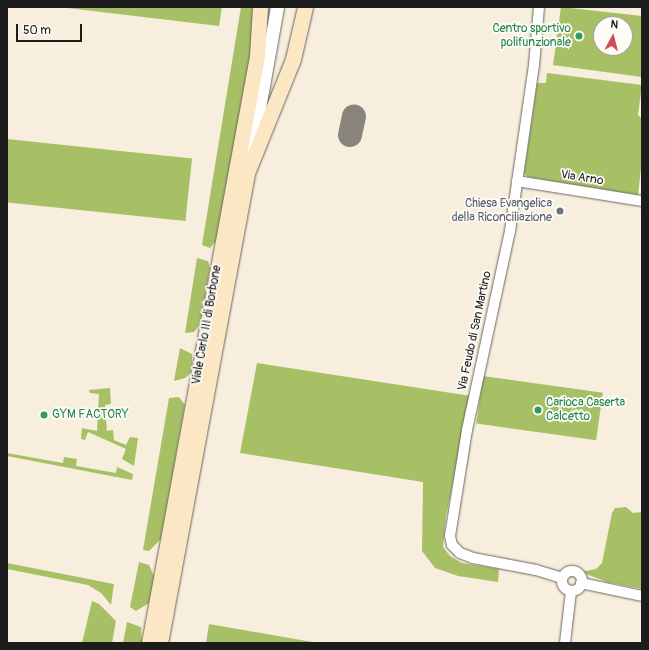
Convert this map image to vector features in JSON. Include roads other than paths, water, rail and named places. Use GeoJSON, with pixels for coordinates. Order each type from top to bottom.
{"type":"FeatureCollection","features":[{"type":"Feature","properties":{"kind":"main road"},"geometry":{"type":"LineString","coordinates":[[257,56],[260,7]]}},
{"type":"Feature","properties":{"kind":"main road"},"geometry":{"type":"LineString","coordinates":[[247,173],[293,59],[305,7]]}},
{"type":"Feature","properties":{"kind":"main road","name":"Viale Carlo III di Borbone"},"geometry":{"type":"LineString","coordinates":[[149,643],[257,56]]}},
{"type":"Feature","properties":{"kind":"main road","name":"Viale Carlo III di Borbone"},"geometry":{"type":"LineString","coordinates":[[160,643],[247,173]]}},
{"type":"Feature","properties":{"kind":"street","name":"Viale Carlo III di Borbone"},"geometry":{"type":"LineString","coordinates":[[257,56],[266,7]]}},
{"type":"Feature","properties":{"kind":"street","name":"Viale Carlo III di Borbone"},"geometry":{"type":"LineString","coordinates":[[247,173],[277,7]]}},
{"type":"Feature","properties":{"kind":"street","name":"Via Feudo di San Martino"},"geometry":{"type":"LineString","coordinates":[[539,7],[534,65],[510,231],[467,430],[450,536],[452,545],[460,553],[473,558],[536,570],[562,578]]}},
{"type":"Feature","properties":{"kind":"street","name":"Via Arno"},"geometry":{"type":"LineString","coordinates":[[518,180],[642,201]]}},
{"type":"Feature","properties":{"kind":"street"},"geometry":{"type":"LineString","coordinates":[[574,571],[581,577],[581,583],[579,588],[571,591],[564,586],[562,578],[565,573],[574,571]]}},
{"type":"Feature","properties":{"kind":"street"},"geometry":{"type":"LineString","coordinates":[[581,583],[642,596]]}},
{"type":"Feature","properties":{"kind":"street"},"geometry":{"type":"LineString","coordinates":[[566,643],[571,591]]}},
{"type":"Feature","properties":{"kind":"place","name":"Centro sportivo polifunzionale"},"geometry":{"type":"Point","coordinates":[579,36]}},
{"type":"Feature","properties":{"kind":"place","name":"Chiesa Evangelica della Riconciliazione"},"geometry":{"type":"Point","coordinates":[560,211]}},
{"type":"Feature","properties":{"kind":"place","name":"Carioca Caserta Calcetto"},"geometry":{"type":"Point","coordinates":[538,410]}},
{"type":"Feature","properties":{"kind":"place","name":"GYM FACTORY"},"geometry":{"type":"Point","coordinates":[44,415]}}]}
